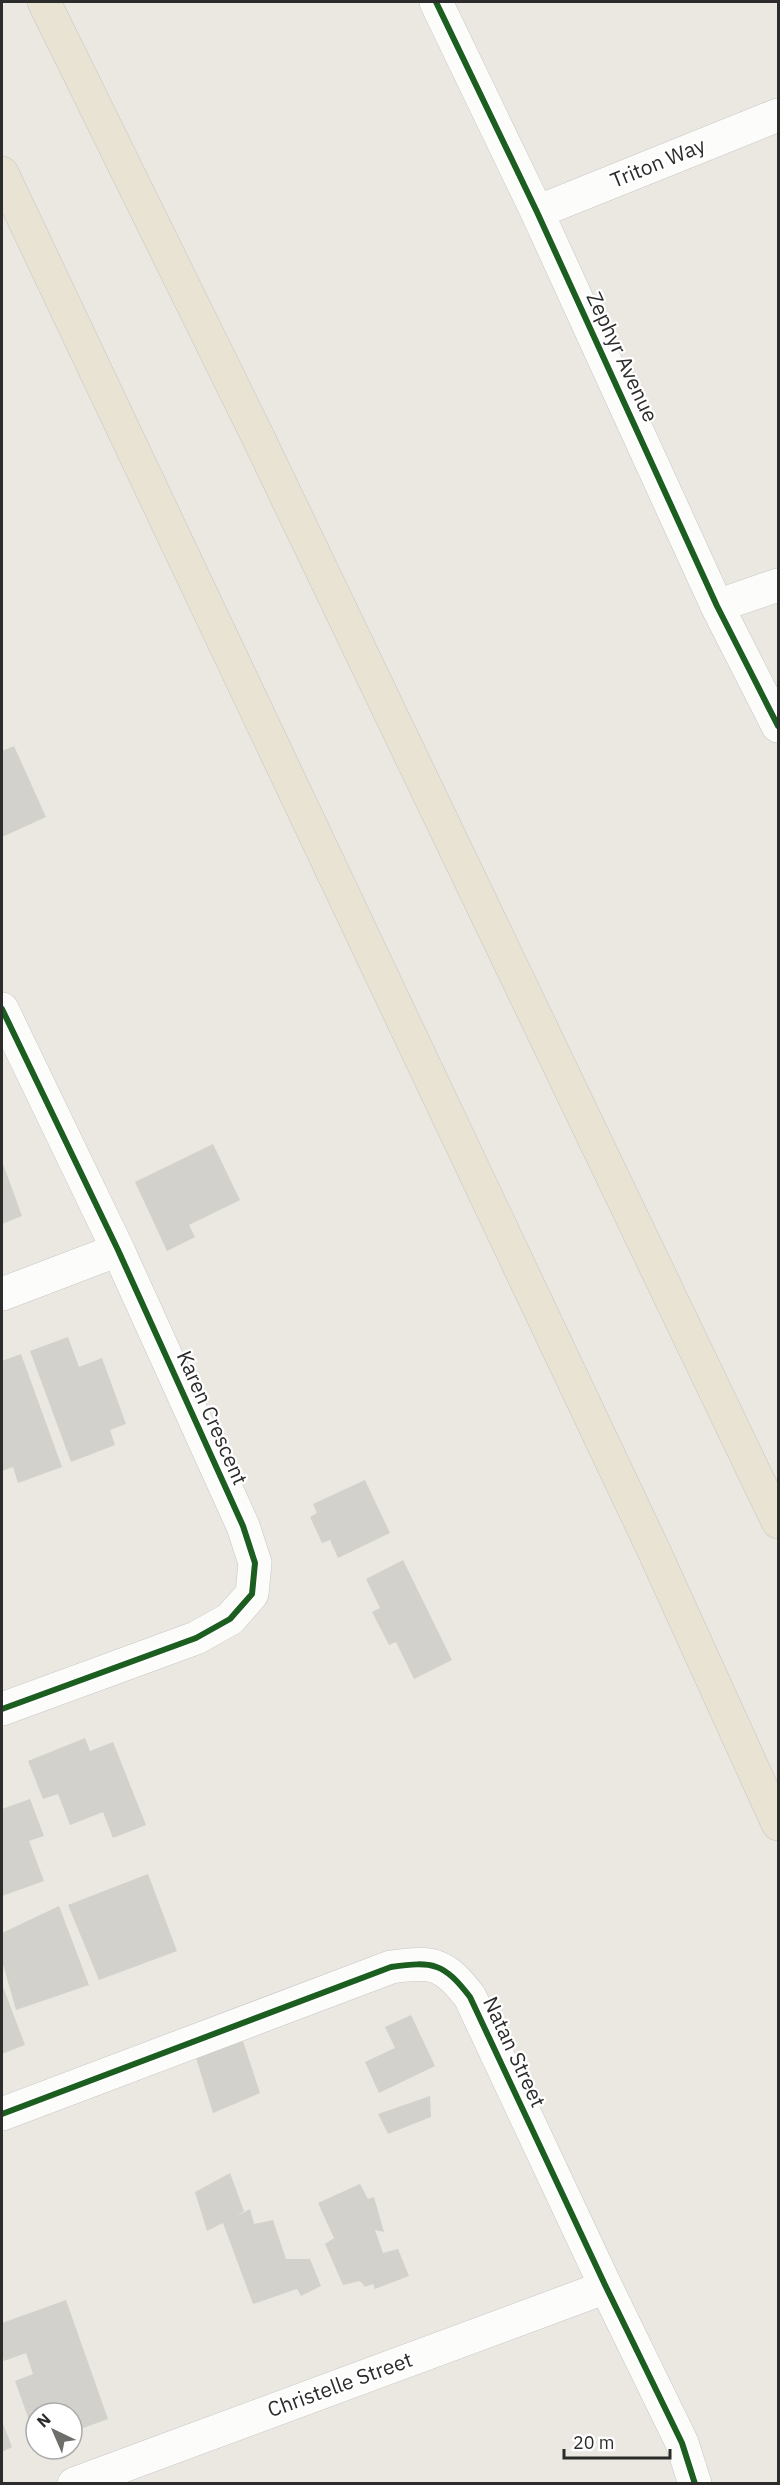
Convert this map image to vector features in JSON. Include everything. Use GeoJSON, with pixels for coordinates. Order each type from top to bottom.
{"type":"FeatureCollection","features":[{"type":"Feature","properties":{"kind":"highway"},"geometry":{"type":"LineString","coordinates":[[44,2],[256,433],[778,1522]]}},
{"type":"Feature","properties":{"kind":"highway"},"geometry":{"type":"LineString","coordinates":[[2,173],[654,1551],[778,1824]]}},
{"type":"Feature","properties":{"kind":"street","name":"Zephyr Avenue"},"geometry":{"type":"LineString","coordinates":[[436,2],[537,212],[717,606],[778,726]]}},
{"type":"Feature","properties":{"kind":"street","name":"Triton Way"},"geometry":{"type":"LineString","coordinates":[[537,212],[778,115]]}},
{"type":"Feature","properties":{"kind":"street"},"geometry":{"type":"LineString","coordinates":[[717,606],[778,585]]}},
{"type":"Feature","properties":{"kind":"street","name":"Karen Crescent"},"geometry":{"type":"LineString","coordinates":[[2,1009],[118,1250],[243,1526],[255,1563],[252,1594],[230,1619],[196,1638],[2,1709]]}},
{"type":"Feature","properties":{"kind":"street"},"geometry":{"type":"LineString","coordinates":[[2,1294],[118,1250]]}},
{"type":"Feature","properties":{"kind":"street","name":"Natan Street"},"geometry":{"type":"LineString","coordinates":[[2,2114],[391,1968],[418,1964],[437,1966],[456,1978],[470,1997],[682,2443],[695,2484]]}},
{"type":"Feature","properties":{"kind":"street","name":"Christelle Street"},"geometry":{"type":"LineString","coordinates":[[74,2484],[606,2287]]}},
{"type":"Feature","properties":{"kind":"building"},"geometry":{"type":"Polygon","coordinates":[[[14,746],[46,817],[2,837],[2,751],[14,746]]]}},
{"type":"Feature","properties":{"kind":"building"},"geometry":{"type":"Polygon","coordinates":[[[213,1144],[240,1200],[189,1225],[195,1237],[167,1251],[135,1182],[213,1144]]]}},
{"type":"Feature","properties":{"kind":"building"},"geometry":{"type":"Polygon","coordinates":[[[2,1161],[22,1216],[2,1224],[2,1161]]]}},
{"type":"Feature","properties":{"kind":"building"},"geometry":{"type":"Polygon","coordinates":[[[68,1337],[79,1367],[102,1358],[126,1424],[110,1430],[115,1445],[71,1462],[30,1351],[68,1337]]]}},
{"type":"Feature","properties":{"kind":"building"},"geometry":{"type":"Polygon","coordinates":[[[21,1354],[62,1467],[18,1483],[13,1467],[2,1471],[2,1361],[21,1354]]]}},
{"type":"Feature","properties":{"kind":"building"},"geometry":{"type":"Polygon","coordinates":[[[365,1480],[390,1533],[338,1558],[330,1540],[322,1543],[310,1517],[317,1513],[313,1504],[365,1480]]]}},
{"type":"Feature","properties":{"kind":"building"},"geometry":{"type":"Polygon","coordinates":[[[403,1560],[452,1660],[414,1679],[396,1642],[389,1645],[372,1612],[380,1608],[366,1579],[403,1560]]]}},
{"type":"Feature","properties":{"kind":"building"},"geometry":{"type":"Polygon","coordinates":[[[85,1738],[90,1751],[113,1742],[146,1825],[113,1838],[103,1812],[70,1825],[58,1794],[43,1799],[28,1761],[85,1738]]]}},
{"type":"Feature","properties":{"kind":"building"},"geometry":{"type":"Polygon","coordinates":[[[30,1799],[44,1836],[29,1841],[44,1881],[2,1896],[2,1809],[30,1799]]]}},
{"type":"Feature","properties":{"kind":"building"},"geometry":{"type":"Polygon","coordinates":[[[148,1874],[177,1951],[99,1980],[68,1905],[148,1874]]]}},
{"type":"Feature","properties":{"kind":"building"},"geometry":{"type":"Polygon","coordinates":[[[59,1906],[89,1985],[16,2010],[2,1961],[2,1933],[59,1906]]]}},
{"type":"Feature","properties":{"kind":"building"},"geometry":{"type":"Polygon","coordinates":[[[2,1984],[25,2045],[2,2054],[2,1984]]]}},
{"type":"Feature","properties":{"kind":"building"},"geometry":{"type":"Polygon","coordinates":[[[411,2015],[435,2066],[379,2093],[365,2062],[395,2048],[385,2027],[411,2015]]]}},
{"type":"Feature","properties":{"kind":"building"},"geometry":{"type":"Polygon","coordinates":[[[239,2029],[260,2093],[213,2113],[193,2048],[239,2029]]]}},
{"type":"Feature","properties":{"kind":"building"},"geometry":{"type":"Polygon","coordinates":[[[430,2096],[431,2117],[388,2134],[378,2114],[430,2096]]]}},
{"type":"Feature","properties":{"kind":"building"},"geometry":{"type":"Polygon","coordinates":[[[230,2173],[244,2211],[237,2216],[250,2209],[254,2224],[273,2220],[286,2259],[310,2259],[321,2286],[301,2296],[297,2289],[253,2304],[223,2223],[207,2231],[195,2192],[230,2173]]]}},
{"type":"Feature","properties":{"kind":"building"},"geometry":{"type":"Polygon","coordinates":[[[360,2184],[368,2199],[374,2197],[384,2232],[375,2230],[383,2253],[398,2249],[409,2276],[375,2289],[373,2284],[365,2287],[360,2281],[343,2285],[325,2244],[334,2238],[318,2203],[360,2184]]]}},
{"type":"Feature","properties":{"kind":"building"},"geometry":{"type":"Polygon","coordinates":[[[66,2300],[108,2419],[84,2428],[84,2401],[24,2401],[24,2406],[15,2381],[33,2374],[26,2353],[4,2361],[2,2323],[66,2300]]]}},
{"type":"Feature","properties":{"kind":"building"},"geometry":{"type":"Polygon","coordinates":[[[2,2421],[12,2447],[2,2452],[2,2421]]]}},
{"type":"Feature","properties":{"kind":"cycle path"},"geometry":{"type":"LineString","coordinates":[[436,2],[537,212],[717,606],[778,726]]}},
{"type":"Feature","properties":{"kind":"cycle path"},"geometry":{"type":"LineString","coordinates":[[2,1009],[118,1250],[243,1526],[255,1563],[252,1594],[230,1619],[196,1638],[2,1709]]}},
{"type":"Feature","properties":{"kind":"cycle path"},"geometry":{"type":"LineString","coordinates":[[2,2114],[391,1967],[417,1964],[445,1971],[470,1997],[682,2443],[695,2484]]}}]}
